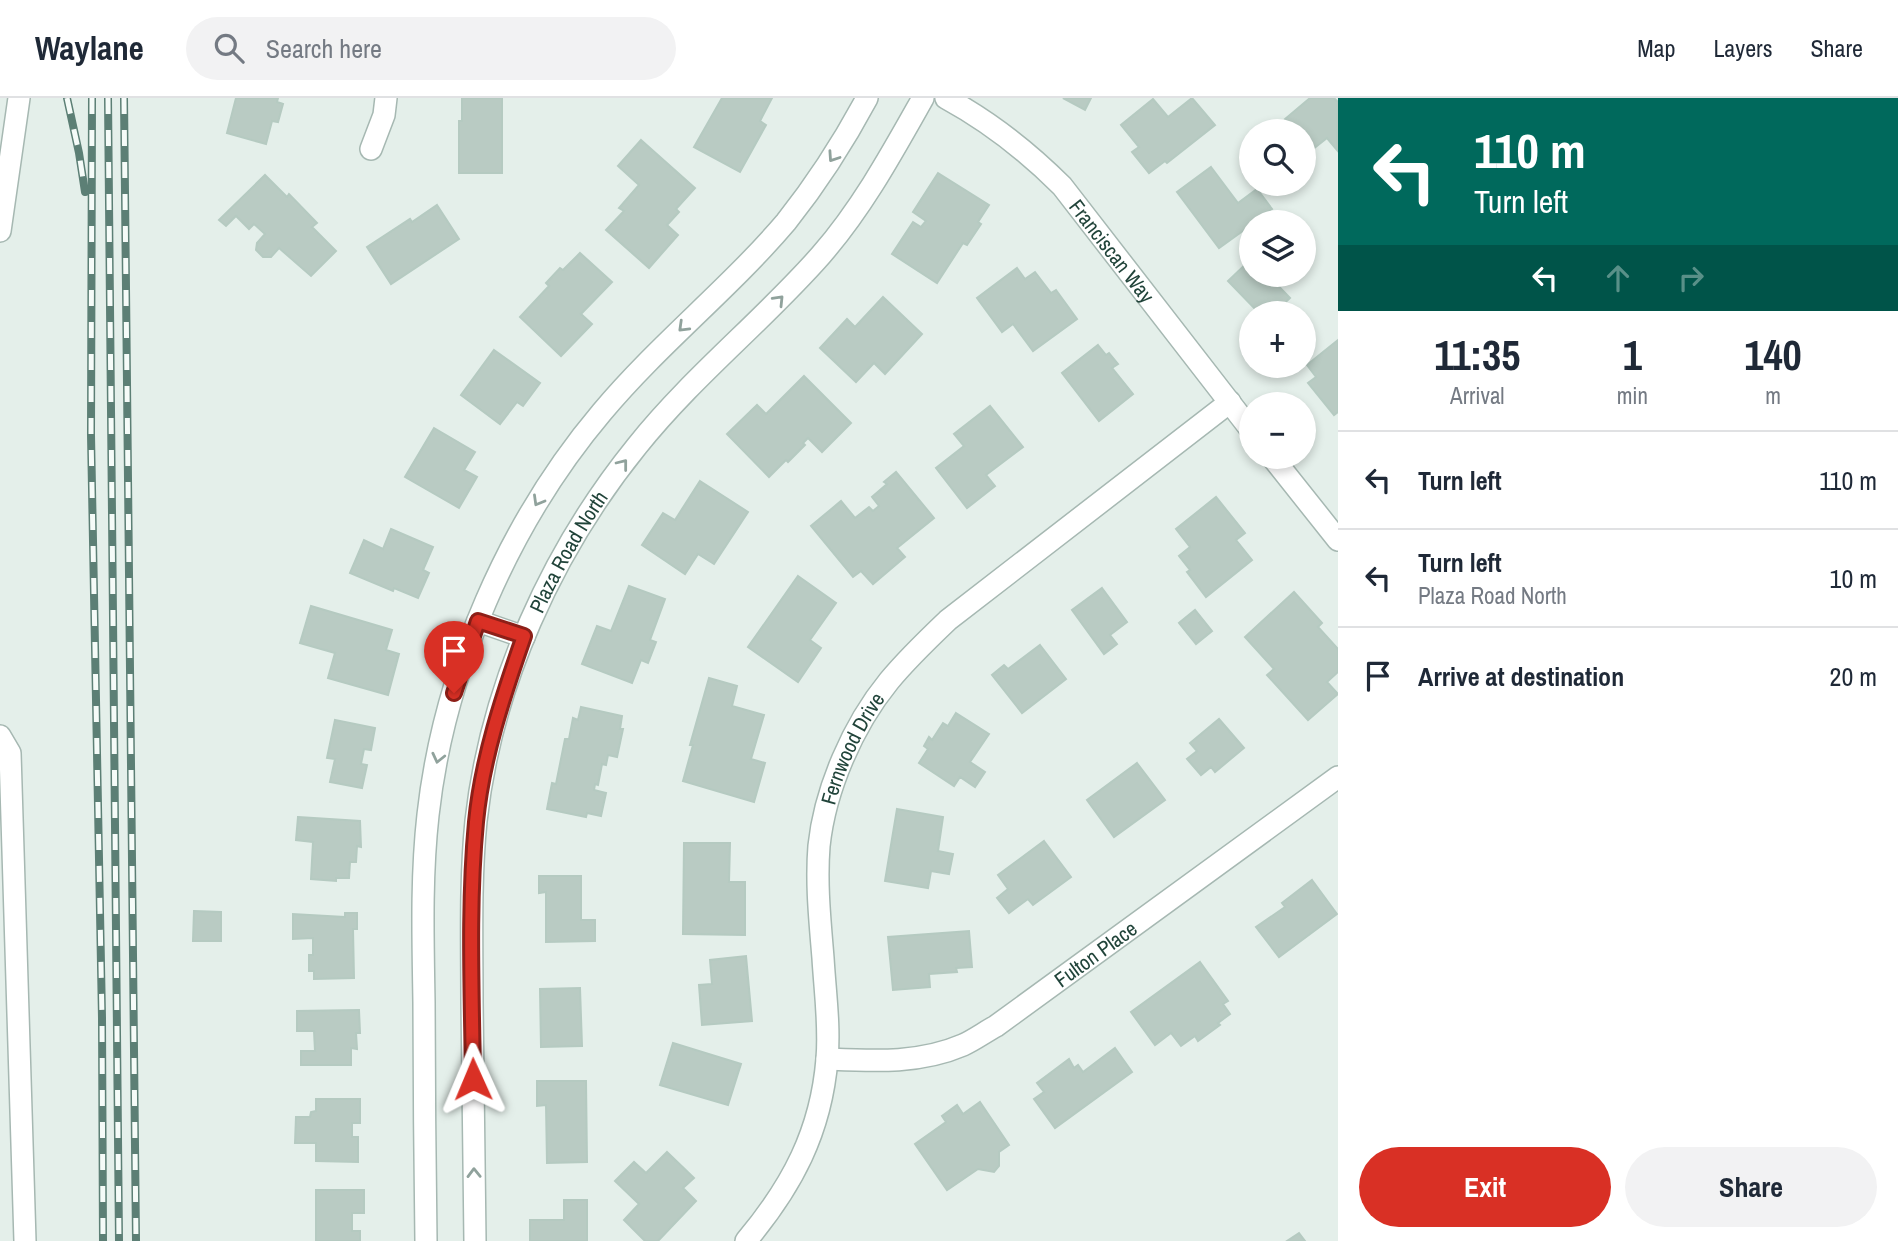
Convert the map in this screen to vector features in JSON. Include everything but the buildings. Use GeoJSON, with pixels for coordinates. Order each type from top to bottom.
{"type":"FeatureCollection","features":[{"type":"Feature","properties":{"kind":"street"},"geometry":{"type":"LineString","coordinates":[[0,232],[19,98]]}},
{"type":"Feature","properties":{"kind":"street"},"geometry":{"type":"LineString","coordinates":[[371,149],[384,116],[386,98]]}},
{"type":"Feature","properties":{"kind":"street"},"geometry":{"type":"LineString","coordinates":[[426,1241],[423,915],[428,814],[448,717],[461,668],[478,621],[519,532],[570,453],[630,380],[726,286],[785,222],[828,164],[867,98]]}},
{"type":"Feature","properties":{"kind":"street","name":"Plaza Road North"},"geometry":{"type":"LineString","coordinates":[[475,1241],[471,916],[476,820],[507,683],[524,636],[562,555],[610,481],[666,413],[823,253],[883,170],[923,98]]}},
{"type":"Feature","properties":{"kind":"street","name":"Franciscan Way"},"geometry":{"type":"LineString","coordinates":[[946,98],[1004,134],[1062,187],[1239,414]]}},
{"type":"Feature","properties":{"kind":"street","name":"Fernwood Drive"},"geometry":{"type":"LineString","coordinates":[[746,1241],[790,1182],[807,1143],[821,1100],[827,1059],[827,1017],[818,887],[820,845],[829,803],[843,761],[862,721],[887,683],[915,651],[948,620],[1230,402]]}},
{"type":"Feature","properties":{"kind":"street"},"geometry":{"type":"LineString","coordinates":[[1282,469],[1338,540]]}},
{"type":"Feature","properties":{"kind":"street"},"geometry":{"type":"LineString","coordinates":[[478,621],[524,636]]}},
{"type":"Feature","properties":{"kind":"street"},"geometry":{"type":"LineString","coordinates":[[0,736],[10,753],[25,1241]]}},
{"type":"Feature","properties":{"kind":"street","name":"Fulton Place"},"geometry":{"type":"LineString","coordinates":[[827,1059],[889,1061],[923,1057],[962,1045],[996,1026],[1338,777]]}},
{"type":"Feature","properties":{"kind":"railway"},"geometry":{"type":"LineString","coordinates":[[67,98],[85,192]]}},
{"type":"Feature","properties":{"kind":"railway"},"geometry":{"type":"LineString","coordinates":[[92,98],[91,435],[102,1018],[103,1241]]}},
{"type":"Feature","properties":{"kind":"railway"},"geometry":{"type":"LineString","coordinates":[[108,98],[119,1241]]}},
{"type":"Feature","properties":{"kind":"railway"},"geometry":{"type":"LineString","coordinates":[[124,98],[136,1241]]}},
{"type":"Feature","properties":{"kind":"route"},"geometry":{"type":"LineString","coordinates":[[454,693],[478,621],[524,636],[507,683],[495,729],[476,820],[471,916],[473,1079]]}}]}
